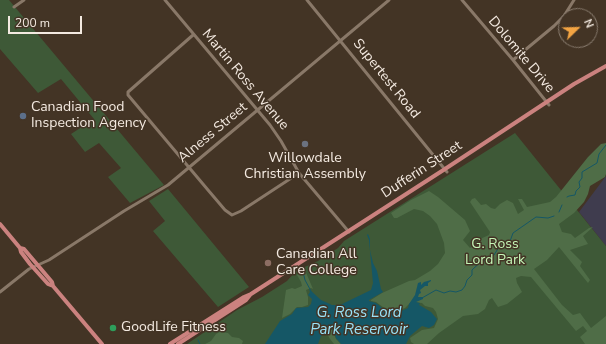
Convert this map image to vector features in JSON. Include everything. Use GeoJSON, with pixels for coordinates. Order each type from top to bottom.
{"type":"FeatureCollection","features":[{"type":"Feature","properties":{"kind":"main road","name":"Dufferin Street"},"geometry":{"type":"LineString","coordinates":[[170,344],[446,170],[547,104],[574,84],[606,66]]}},
{"type":"Feature","properties":{"kind":"main road"},"geometry":{"type":"LineString","coordinates":[[0,224],[20,248],[21,252],[33,267],[48,284],[53,286]]}},
{"type":"Feature","properties":{"kind":"main road"},"geometry":{"type":"LineString","coordinates":[[20,248],[24,249],[38,265],[52,282],[53,286],[102,344]]}},
{"type":"Feature","properties":{"kind":"main road","name":"Dufferin Street"},"geometry":{"type":"LineString","coordinates":[[178,344],[246,300],[251,294]]}},
{"type":"Feature","properties":{"kind":"street"},"geometry":{"type":"LineString","coordinates":[[14,7],[24,0]]}},
{"type":"Feature","properties":{"kind":"street","name":"Martin Ross Avenue"},"geometry":{"type":"LineString","coordinates":[[165,0],[257,110],[276,134],[299,173],[349,232]]}},
{"type":"Feature","properties":{"kind":"street","name":"Supertest Road"},"geometry":{"type":"LineString","coordinates":[[307,0],[446,170]]}},
{"type":"Feature","properties":{"kind":"street","name":"Alness Street"},"geometry":{"type":"LineString","coordinates":[[0,292],[23,273],[49,260],[129,208],[168,185],[389,0]]}},
{"type":"Feature","properties":{"kind":"street","name":"Dolomite Drive"},"geometry":{"type":"LineString","coordinates":[[462,0],[513,60],[547,104]]}},
{"type":"Feature","properties":{"kind":"street"},"geometry":{"type":"LineString","coordinates":[[513,60],[554,26],[564,16],[574,0]]}},
{"type":"Feature","properties":{"kind":"street"},"geometry":{"type":"LineString","coordinates":[[193,35],[128,92],[130,97],[225,210],[232,215],[241,211],[299,173]]}},
{"type":"Feature","properties":{"kind":"shaded area"},"geometry":{"type":"Polygon","coordinates":[[[606,176],[606,246],[579,212],[606,176]]]}},
{"type":"Feature","properties":{"kind":"green space"},"geometry":{"type":"Polygon","coordinates":[[[0,0],[9,0],[164,185],[130,203],[108,177],[121,168],[99,143],[85,152],[71,134],[94,119],[61,79],[38,93],[0,49],[0,0]]]}},
{"type":"Feature","properties":{"kind":"green space","name":"G. Ross Lord Park"},"geometry":{"type":"Polygon","coordinates":[[[515,133],[606,246],[606,344],[187,344],[237,310],[262,297],[287,281],[296,271],[318,261],[338,248],[344,241],[515,133]]]}},
{"type":"Feature","properties":{"kind":"green space"},"geometry":{"type":"Polygon","coordinates":[[[606,143],[605,177],[590,186],[584,202],[574,213],[559,224],[562,232],[571,234],[575,238],[589,228],[593,227],[583,236],[588,244],[570,250],[582,262],[580,266],[590,280],[588,283],[559,247],[547,260],[534,269],[562,305],[573,315],[580,313],[591,328],[606,316],[606,344],[585,344],[580,337],[587,331],[583,326],[576,331],[531,277],[521,276],[516,278],[522,292],[507,304],[498,307],[492,298],[489,300],[485,309],[478,314],[463,316],[439,333],[427,344],[414,344],[411,342],[410,338],[422,330],[434,328],[438,319],[433,308],[425,306],[422,303],[411,302],[405,308],[396,311],[392,309],[387,310],[376,302],[371,301],[382,293],[409,281],[415,280],[430,271],[438,264],[445,253],[444,243],[437,224],[430,216],[423,211],[414,209],[397,218],[394,218],[391,213],[411,200],[429,191],[465,220],[470,231],[463,240],[470,248],[476,245],[480,239],[489,235],[490,232],[470,202],[472,199],[475,198],[481,205],[486,204],[495,209],[507,200],[513,203],[518,214],[524,210],[518,199],[522,199],[527,207],[550,202],[556,197],[588,157],[601,144],[606,143]]]}},
{"type":"Feature","properties":{"kind":"green space"},"geometry":{"type":"Polygon","coordinates":[[[168,189],[249,287],[218,307],[153,231],[165,221],[149,201],[168,189]]]}},
{"type":"Feature","properties":{"kind":"green space"},"geometry":{"type":"Polygon","coordinates":[[[305,270],[313,289],[311,288],[306,290],[308,305],[297,307],[290,314],[282,318],[286,290],[292,288],[295,289],[302,286],[297,275],[300,271],[305,270]]]}},
{"type":"Feature","properties":{"kind":"green space"},"geometry":{"type":"Polygon","coordinates":[[[332,330],[336,339],[341,344],[334,344],[330,339],[326,332],[332,330]]]}},
{"type":"Feature","properties":{"kind":"green space"},"geometry":{"type":"Polygon","coordinates":[[[220,332],[228,333],[232,337],[239,338],[243,341],[242,344],[205,344],[211,341],[216,334],[220,332]]]}},
{"type":"Feature","properties":{"kind":"water","name":"G. Ross Lord Park Reservoir"},"geometry":{"type":"Polygon","coordinates":[[[368,234],[373,263],[383,292],[369,301],[376,303],[384,311],[399,312],[408,308],[415,295],[418,283],[421,282],[421,285],[424,282],[431,280],[428,283],[428,286],[425,286],[420,290],[421,293],[418,297],[423,297],[423,299],[416,302],[420,303],[419,305],[431,312],[437,319],[434,325],[429,328],[422,326],[410,336],[406,344],[341,344],[336,338],[333,329],[321,336],[318,344],[265,344],[280,321],[292,314],[296,308],[308,307],[311,304],[312,299],[308,295],[310,292],[309,289],[321,300],[332,305],[340,305],[371,290],[373,283],[368,234]]]}},
{"type":"Feature","properties":{"kind":"waterway"},"geometry":{"type":"LineString","coordinates":[[567,197],[575,195],[576,191],[580,187],[579,182],[582,178],[582,172],[597,163],[599,154],[606,145]]}},
{"type":"Feature","properties":{"kind":"waterway"},"geometry":{"type":"LineString","coordinates":[[559,212],[562,205]]}},
{"type":"Feature","properties":{"kind":"waterway"},"geometry":{"type":"LineString","coordinates":[[422,298],[436,290],[444,293],[462,290],[467,280],[472,275],[472,270],[481,262],[494,255],[499,247],[509,244],[513,233],[536,217],[548,218],[554,216]]}},
{"type":"Feature","properties":{"kind":"waterway"},"geometry":{"type":"LineString","coordinates":[[303,272],[305,280],[311,291]]}},
{"type":"Feature","properties":{"kind":"waterway"},"geometry":{"type":"LineString","coordinates":[[198,340],[200,344]]}},
{"type":"Feature","properties":{"kind":"place","name":"Canadian Food Inspection Agency"},"geometry":{"type":"Point","coordinates":[23,116]}},
{"type":"Feature","properties":{"kind":"place","name":"Willowdale Christian Assembly"},"geometry":{"type":"Point","coordinates":[305,144]}},
{"type":"Feature","properties":{"kind":"place","name":"Canadian All Care College"},"geometry":{"type":"Point","coordinates":[268,263]}},
{"type":"Feature","properties":{"kind":"place","name":"GoodLife Fitness"},"geometry":{"type":"Point","coordinates":[113,328]}}]}
